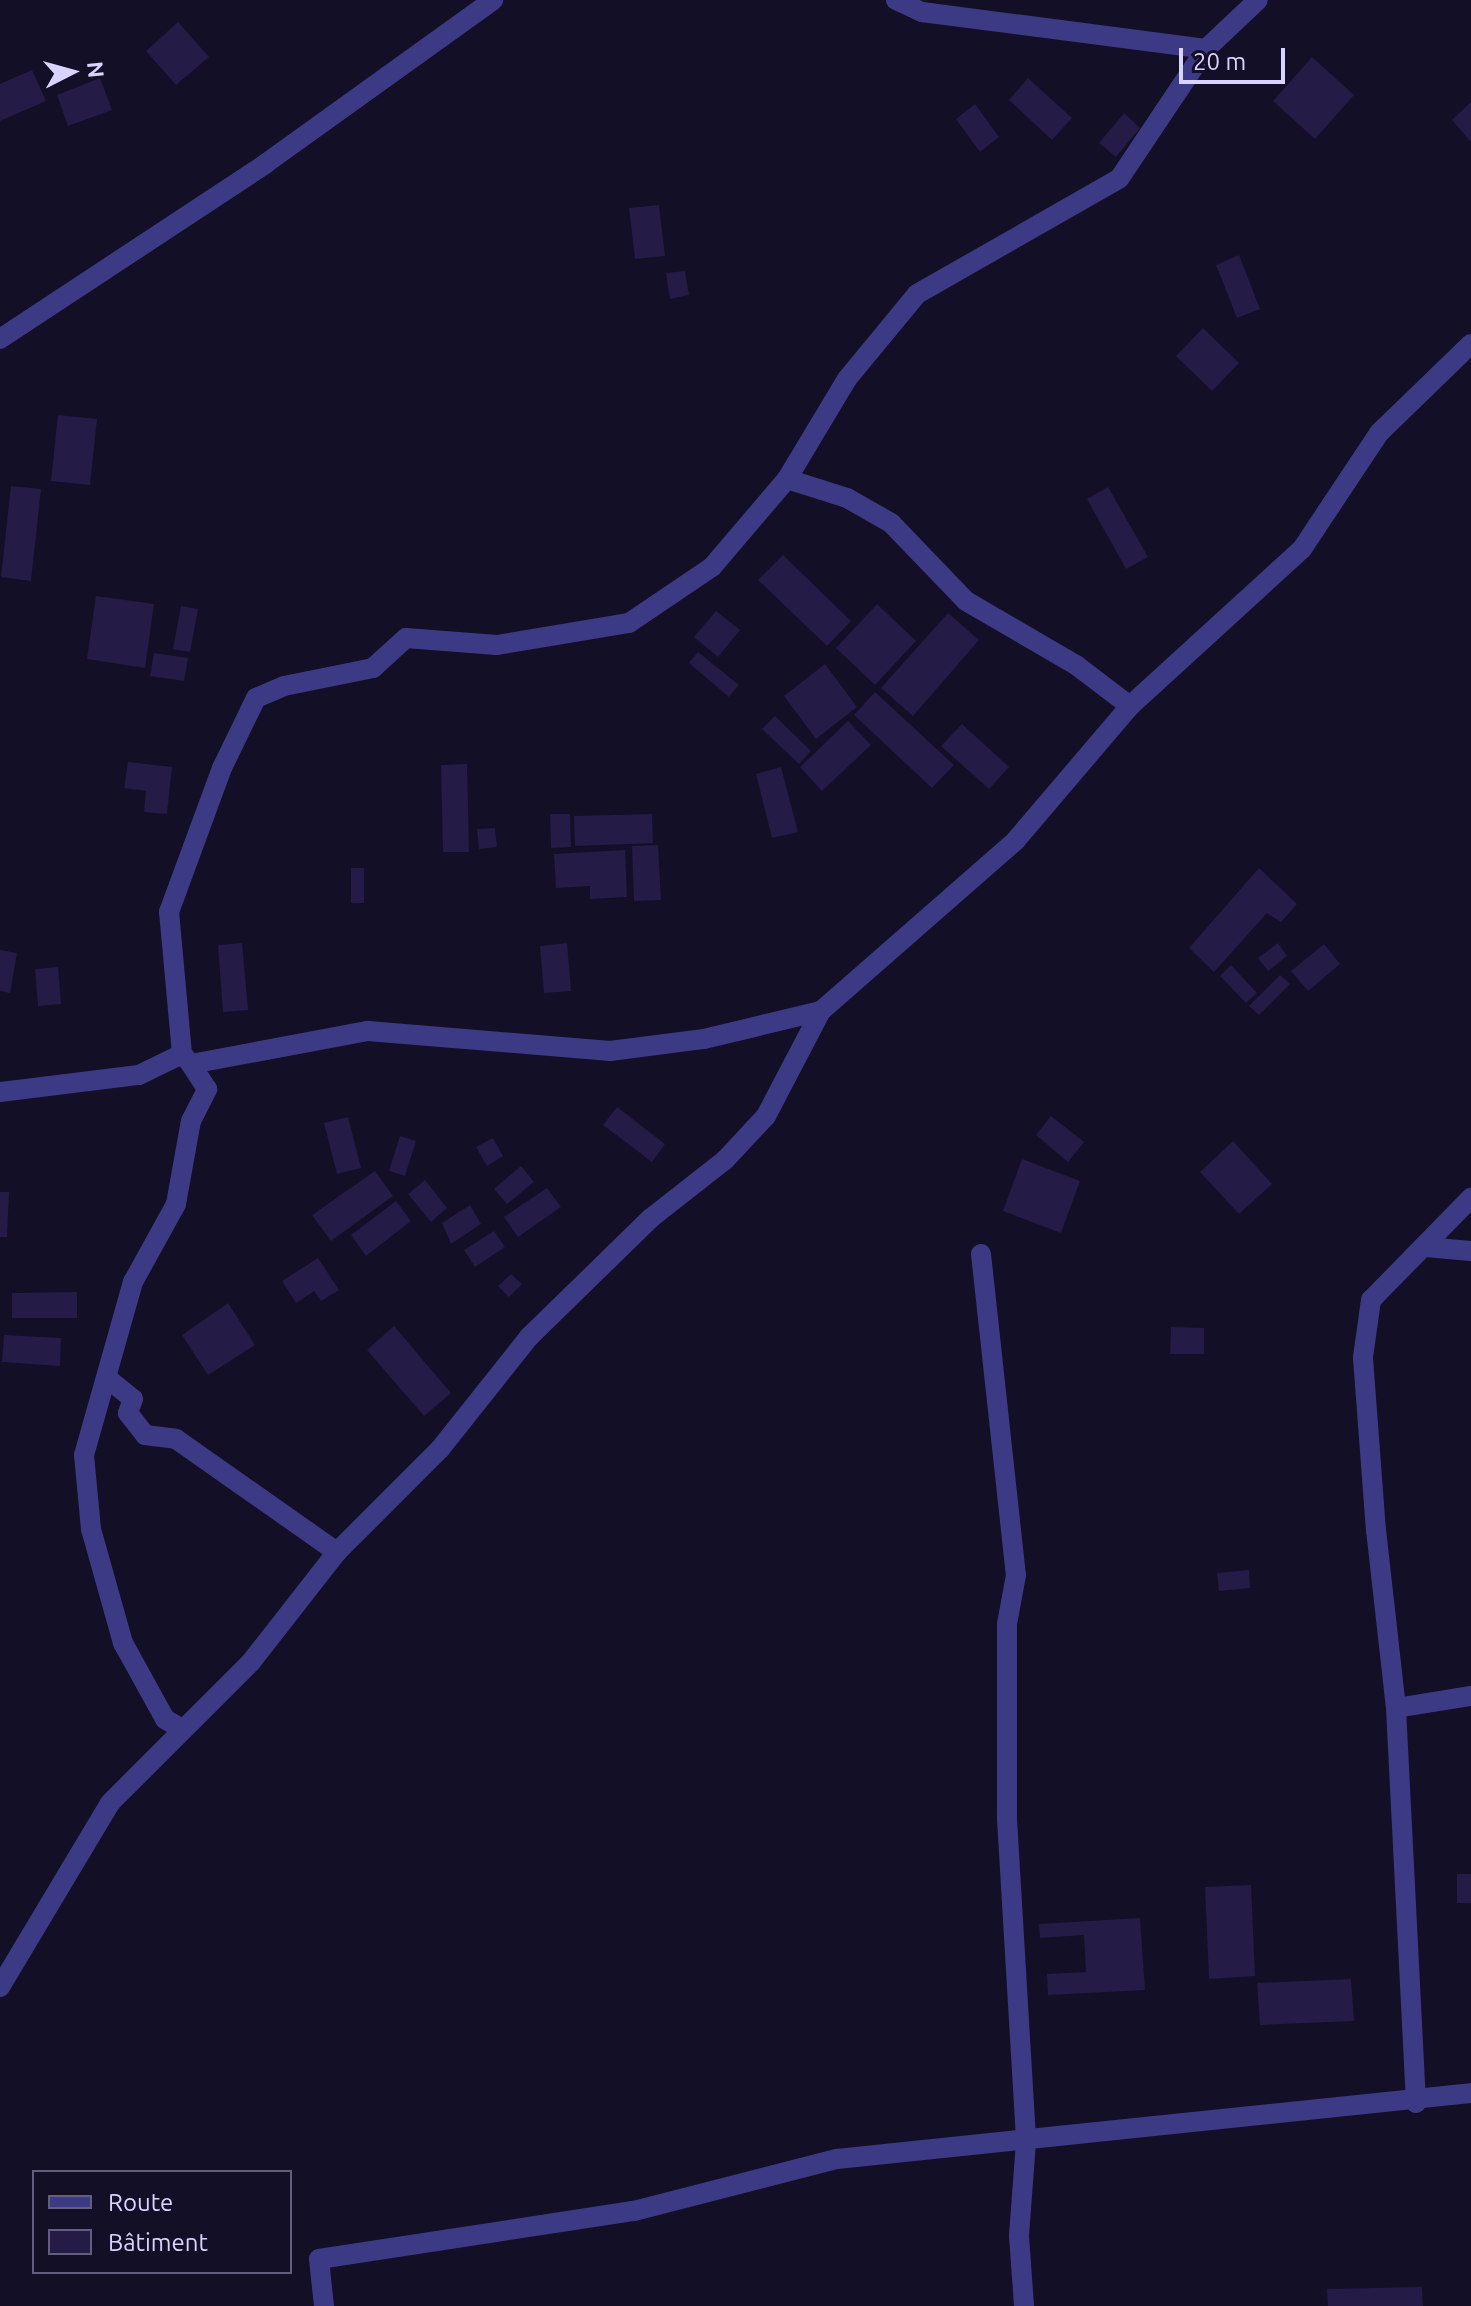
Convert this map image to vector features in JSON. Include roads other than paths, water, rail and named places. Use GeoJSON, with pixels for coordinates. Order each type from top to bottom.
{"type":"FeatureCollection","features":[{"type":"Feature","properties":{"kind":"street"},"geometry":{"type":"LineString","coordinates":[[0,339],[265,164],[493,0]]}},
{"type":"Feature","properties":{"kind":"street"},"geometry":{"type":"LineString","coordinates":[[896,0],[922,12],[1206,49]]}},
{"type":"Feature","properties":{"kind":"street"},"geometry":{"type":"LineString","coordinates":[[182,1729],[165,1719],[123,1643],[91,1529],[84,1455],[133,1282],[176,1204],[191,1121],[207,1089],[186,1059],[169,912],[222,768],[256,698],[284,686],[373,668],[406,638],[510,644],[629,623],[712,567],[787,479],[847,379],[917,294],[1119,179],[1206,49],[1258,0]]}},
{"type":"Feature","properties":{"kind":"street"},"geometry":{"type":"LineString","coordinates":[[0,1987],[110,1803],[251,1662],[337,1552],[440,1449],[529,1337],[651,1218],[725,1160],[766,1116],[821,1011],[1016,840],[1130,706],[1302,549],[1379,433],[1471,344]]}},
{"type":"Feature","properties":{"kind":"street"},"geometry":{"type":"LineString","coordinates":[[787,479],[847,498],[891,523],[966,601],[1076,665],[1130,706]]}},
{"type":"Feature","properties":{"kind":"street"},"geometry":{"type":"LineString","coordinates":[[0,1092],[139,1075],[186,1059],[368,1031],[610,1051],[704,1039],[821,1011]]}},
{"type":"Feature","properties":{"kind":"street"},"geometry":{"type":"LineString","coordinates":[[1416,2103],[1396,1708],[1376,1531],[1363,1357],[1371,1300],[1471,1198]]}},
{"type":"Feature","properties":{"kind":"street"},"geometry":{"type":"LineString","coordinates":[[1426,1247],[1471,1251]]}},
{"type":"Feature","properties":{"kind":"street"},"geometry":{"type":"LineString","coordinates":[[981,1254],[1016,1575],[1007,1624],[1007,1819],[1026,2142],[1019,2236],[1024,2306]]}},
{"type":"Feature","properties":{"kind":"street"},"geometry":{"type":"LineString","coordinates":[[107,1378],[133,1399],[128,1413],[145,1435],[176,1439],[337,1552]]}},
{"type":"Feature","properties":{"kind":"street"},"geometry":{"type":"LineString","coordinates":[[1396,1708],[1471,1696]]}},
{"type":"Feature","properties":{"kind":"street"},"geometry":{"type":"LineString","coordinates":[[324,2306],[319,2259],[634,2211],[837,2159],[1416,2103],[1471,2093]]}}]}
